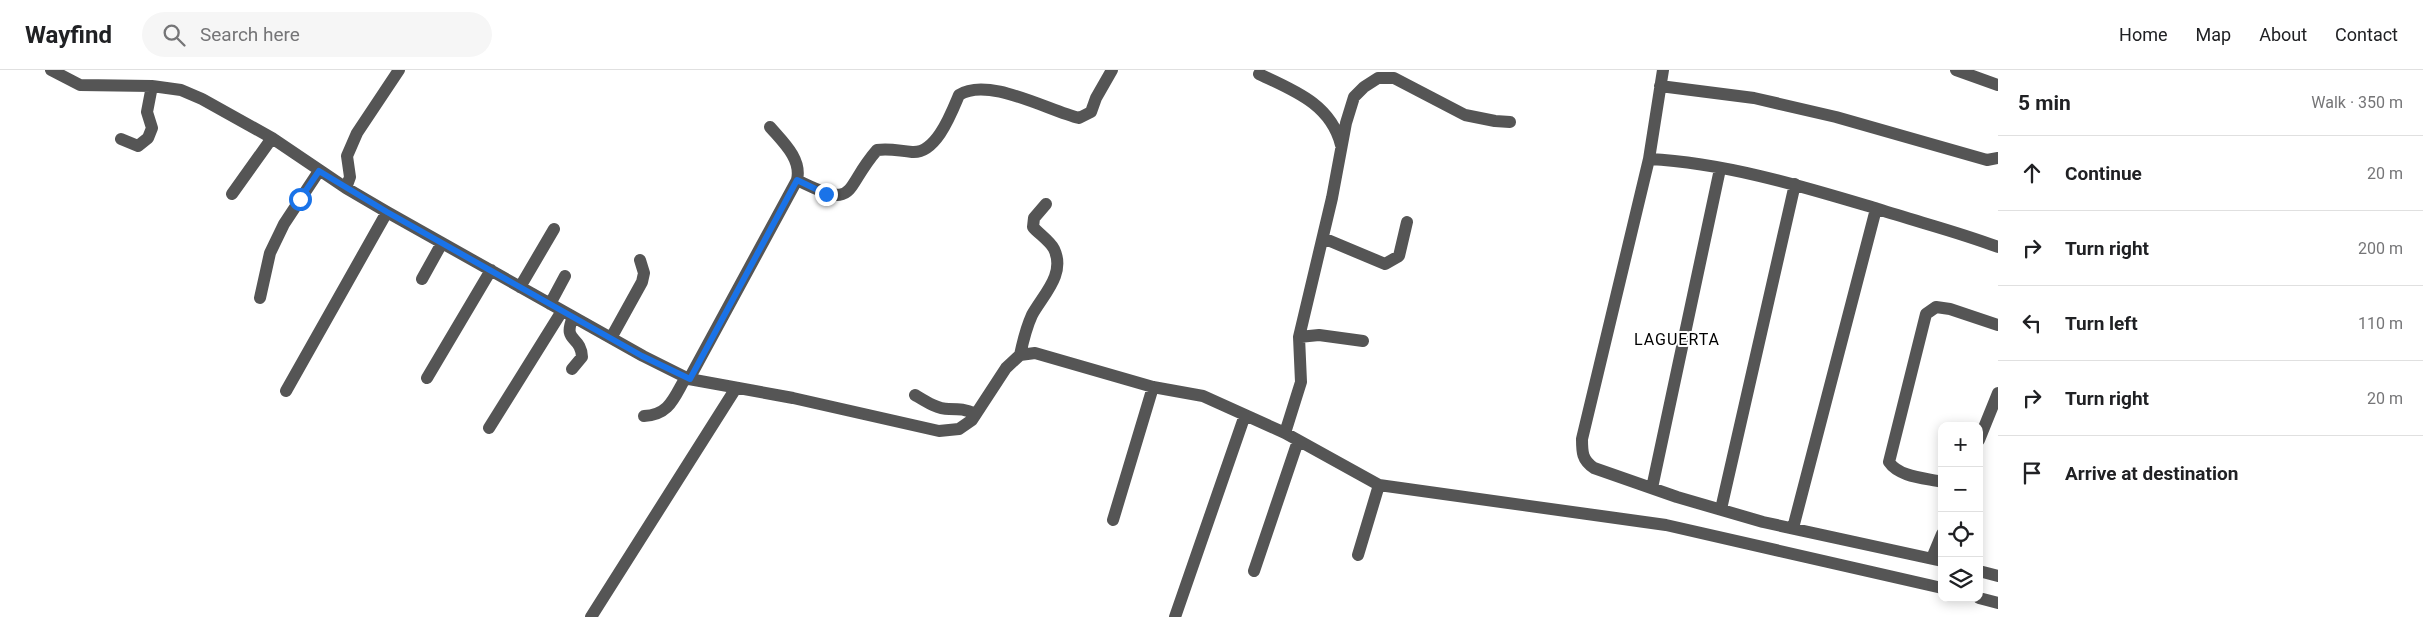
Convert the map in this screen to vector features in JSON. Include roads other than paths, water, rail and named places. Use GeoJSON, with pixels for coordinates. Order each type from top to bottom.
{"type":"FeatureCollection","features":[{"type":"Feature","properties":{"kind":"street"},"geometry":{"type":"LineString","coordinates":[[51,70],[80,85],[152,86],[188,93],[272,138],[319,171],[387,212],[611,338],[688,378],[939,431],[959,429],[976,414],[1006,368],[1020,356],[1035,353],[1153,387],[1203,396],[1285,434],[1379,485],[1666,525],[1938,587]]}},
{"type":"Feature","properties":{"kind":"street"},"geometry":{"type":"LineString","coordinates":[[346,188],[350,177],[347,156],[357,133],[399,70]]}},
{"type":"Feature","properties":{"kind":"street"},"geometry":{"type":"LineString","coordinates":[[797,180],[826,194],[838,196],[850,191],[877,150],[889,148],[914,153],[925,151],[933,145],[960,95],[966,91],[992,92],[1019,97],[1079,118],[1091,112],[1096,98],[1112,70]]}},
{"type":"Feature","properties":{"kind":"street"},"geometry":{"type":"LineString","coordinates":[[1663,70],[1649,159],[1582,439],[1582,455],[1586,463],[1594,468],[1721,510],[1937,560]]}},
{"type":"Feature","properties":{"kind":"street"},"geometry":{"type":"LineString","coordinates":[[1956,70],[1998,85]]}},
{"type":"Feature","properties":{"kind":"street"},"geometry":{"type":"LineString","coordinates":[[1259,74],[1303,95],[1321,108],[1338,133],[1342,147]]}},
{"type":"Feature","properties":{"kind":"street"},"geometry":{"type":"LineString","coordinates":[[1285,434],[1301,382],[1299,337],[1323,238],[1346,123],[1354,97],[1364,87],[1378,78],[1394,78],[1466,115],[1495,122],[1510,122]]}},
{"type":"Feature","properties":{"kind":"street"},"geometry":{"type":"LineString","coordinates":[[121,139],[138,146],[148,138],[152,128],[147,112],[152,86]]}},
{"type":"Feature","properties":{"kind":"street"},"geometry":{"type":"LineString","coordinates":[[1660,86],[1754,98],[1836,117],[1987,160],[1998,158]]}},
{"type":"Feature","properties":{"kind":"street"},"geometry":{"type":"LineString","coordinates":[[644,416],[657,416],[666,409],[688,378],[797,180],[799,173],[795,159],[770,127]]}},
{"type":"Feature","properties":{"kind":"street"},"geometry":{"type":"LineString","coordinates":[[232,194],[272,138]]}},
{"type":"Feature","properties":{"kind":"street"},"geometry":{"type":"LineString","coordinates":[[1649,159],[1671,160],[1795,184],[1998,247]]}},
{"type":"Feature","properties":{"kind":"street"},"geometry":{"type":"LineString","coordinates":[[1652,488],[1720,169]]}},
{"type":"Feature","properties":{"kind":"street"},"geometry":{"type":"LineString","coordinates":[[260,298],[270,253],[284,224],[319,171]]}},
{"type":"Feature","properties":{"kind":"street"},"geometry":{"type":"LineString","coordinates":[[1721,510],[1795,184]]}},
{"type":"Feature","properties":{"kind":"street"},"geometry":{"type":"LineString","coordinates":[[1020,356],[1025,331],[1057,274],[1054,248],[1033,227],[1034,218],[1046,204]]}},
{"type":"Feature","properties":{"kind":"street"},"geometry":{"type":"LineString","coordinates":[[1793,528],[1876,209]]}},
{"type":"Feature","properties":{"kind":"street"},"geometry":{"type":"LineString","coordinates":[[286,391],[387,212]]}},
{"type":"Feature","properties":{"kind":"street"},"geometry":{"type":"LineString","coordinates":[[1323,238],[1386,264],[1394,262],[1399,256],[1407,222]]}},
{"type":"Feature","properties":{"kind":"street"},"geometry":{"type":"LineString","coordinates":[[520,287],[554,229]]}},
{"type":"Feature","properties":{"kind":"street"},"geometry":{"type":"LineString","coordinates":[[422,279],[442,243]]}},
{"type":"Feature","properties":{"kind":"street"},"geometry":{"type":"LineString","coordinates":[[611,338],[642,282],[644,273],[640,260]]}},
{"type":"Feature","properties":{"kind":"street"},"geometry":{"type":"LineString","coordinates":[[427,378],[491,270]]}},
{"type":"Feature","properties":{"kind":"street"},"geometry":{"type":"LineString","coordinates":[[550,304],[565,276]]}},
{"type":"Feature","properties":{"kind":"street"},"geometry":{"type":"LineString","coordinates":[[1938,481],[1905,473],[1893,468],[1889,462],[1926,314],[1936,307],[1950,309],[1998,326]]}},
{"type":"Feature","properties":{"kind":"street"},"geometry":{"type":"LineString","coordinates":[[568,314],[569,333],[582,348],[582,357],[572,369]]}},
{"type":"Feature","properties":{"kind":"street"},"geometry":{"type":"LineString","coordinates":[[489,428],[568,314]]}},
{"type":"Feature","properties":{"kind":"street"},"geometry":{"type":"LineString","coordinates":[[1299,337],[1319,335],[1363,341]]}},
{"type":"Feature","properties":{"kind":"street"},"geometry":{"type":"LineString","coordinates":[[1113,520],[1153,387]]}},
{"type":"Feature","properties":{"kind":"street"},"geometry":{"type":"LineString","coordinates":[[591,617],[736,388]]}},
{"type":"Feature","properties":{"kind":"street"},"geometry":{"type":"LineString","coordinates":[[1983,430],[1998,393]]}},
{"type":"Feature","properties":{"kind":"street"},"geometry":{"type":"LineString","coordinates":[[915,395],[931,404],[948,409],[965,409],[976,414]]}},
{"type":"Feature","properties":{"kind":"street"},"geometry":{"type":"LineString","coordinates":[[1175,617],[1245,416]]}},
{"type":"Feature","properties":{"kind":"street"},"geometry":{"type":"LineString","coordinates":[[1254,571],[1298,441]]}},
{"type":"Feature","properties":{"kind":"street"},"geometry":{"type":"LineString","coordinates":[[1358,555],[1379,485]]}},
{"type":"Feature","properties":{"kind":"street"},"geometry":{"type":"LineString","coordinates":[[1983,572],[1998,576]]}},
{"type":"Feature","properties":{"kind":"street"},"geometry":{"type":"LineString","coordinates":[[1983,599],[1998,603]]}},
{"type":"Feature","properties":{"kind":"district","name":"LAGUERTA"},"geometry":{"type":"Point","coordinates":[1677,339]}}]}
